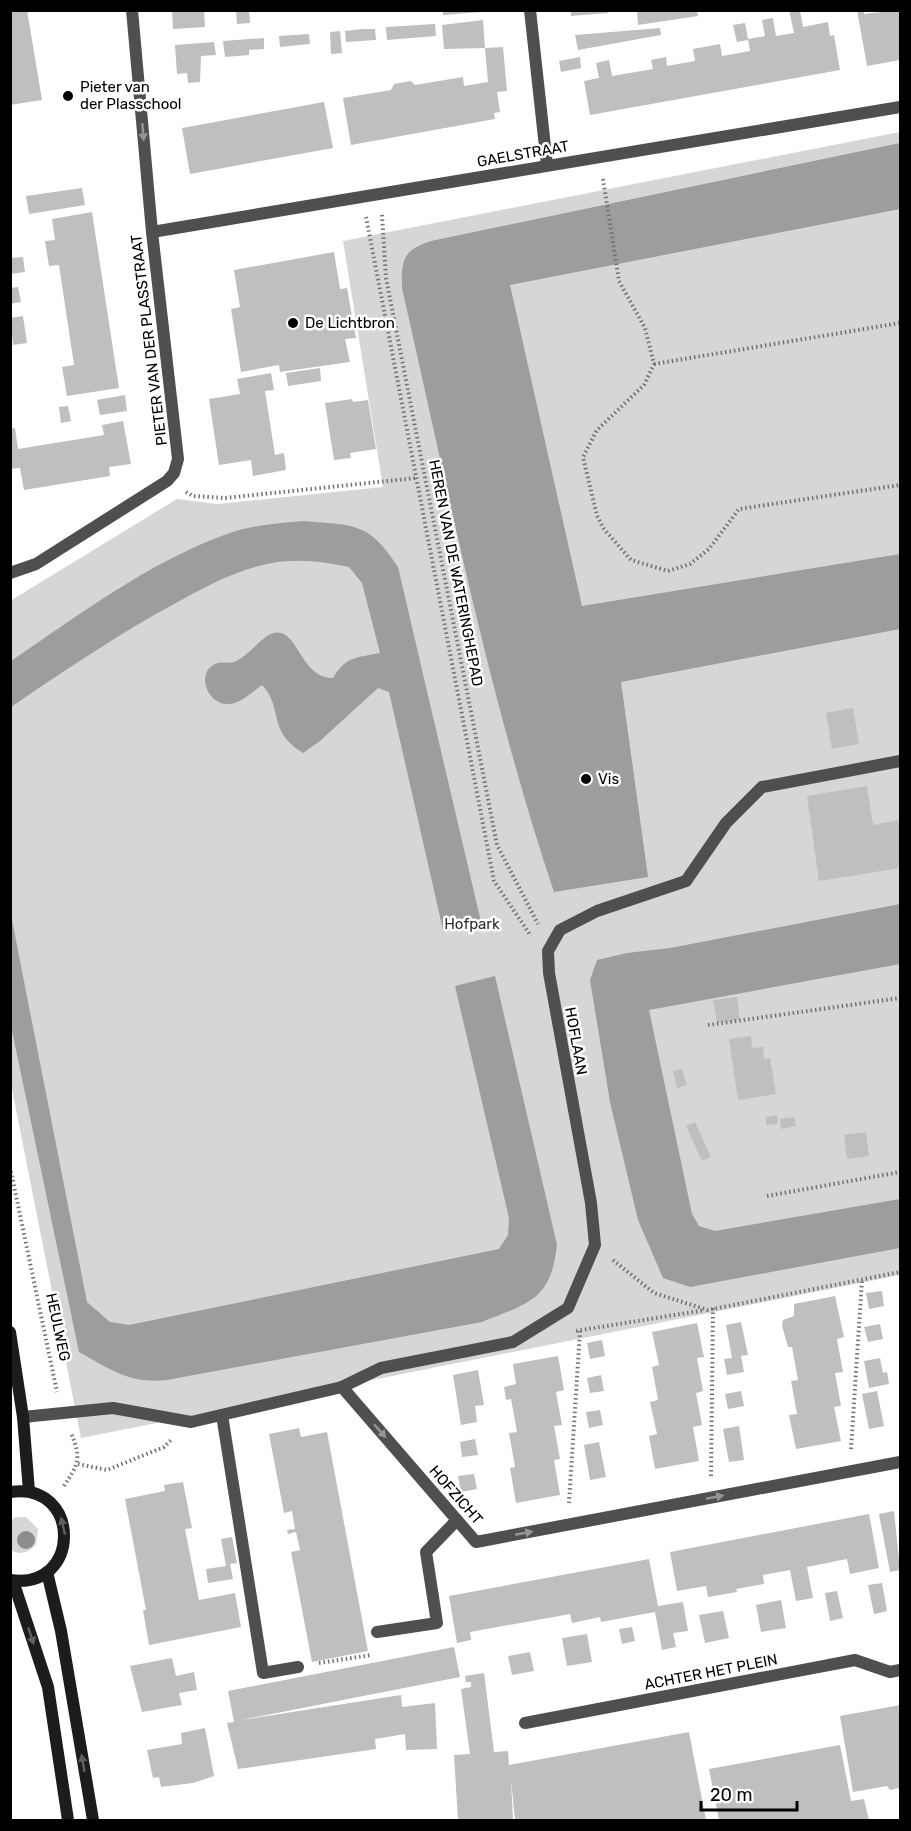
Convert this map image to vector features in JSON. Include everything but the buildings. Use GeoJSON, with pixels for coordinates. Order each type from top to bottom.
{"type":"FeatureCollection","features":[{"type":"Feature","properties":{"kind":"street","name":"PIETER VAN DER PLASSTRAAT"},"geometry":{"type":"LineString","coordinates":[[132,10],[152,232],[178,459],[174,473],[167,481]]}},
{"type":"Feature","properties":{"kind":"street"},"geometry":{"type":"LineString","coordinates":[[530,10],[547,165]]}},
{"type":"Feature","properties":{"kind":"street","name":"GAELSTRAAT"},"geometry":{"type":"LineString","coordinates":[[152,232],[900,107]]}},
{"type":"Feature","properties":{"kind":"street"},"geometry":{"type":"LineString","coordinates":[[10,573],[36,564],[167,481]]}},
{"type":"Feature","properties":{"kind":"street"},"geometry":{"type":"LineString","coordinates":[[549,950],[560,930],[597,911],[686,881],[726,823],[762,788],[900,761]]}},
{"type":"Feature","properties":{"kind":"street","name":"HOFLAAN"},"geometry":{"type":"LineString","coordinates":[[342,1387],[381,1368],[513,1342],[568,1308],[595,1245],[591,1203],[549,973],[549,950]]}},
{"type":"Feature","properties":{"kind":"street"},"geometry":{"type":"LineString","coordinates":[[10,1332],[23,1417],[29,1491]]}},
{"type":"Feature","properties":{"kind":"street"},"geometry":{"type":"LineString","coordinates":[[23,1417],[62,1411],[113,1408],[191,1422],[342,1387]]}},
{"type":"Feature","properties":{"kind":"street","name":"HOFZICHT"},"geometry":{"type":"LineString","coordinates":[[342,1387],[476,1542],[900,1462]]}},
{"type":"Feature","properties":{"kind":"street"},"geometry":{"type":"LineString","coordinates":[[222,1415],[263,1673],[298,1667]]}},
{"type":"Feature","properties":{"kind":"street"},"geometry":{"type":"LineString","coordinates":[[10,1492],[29,1491],[52,1503],[60,1514],[64,1526],[66,1539],[63,1552],[47,1572],[31,1580],[12,1580],[48,1688],[68,1821]]}},
{"type":"Feature","properties":{"kind":"street"},"geometry":{"type":"LineString","coordinates":[[377,1632],[437,1623],[426,1552],[457,1520]]}},
{"type":"Feature","properties":{"kind":"street"},"geometry":{"type":"LineString","coordinates":[[47,1572],[61,1631],[93,1821]]}},
{"type":"Feature","properties":{"kind":"street","name":"ACHTER HET PLEIN"},"geometry":{"type":"LineString","coordinates":[[525,1723],[855,1660],[890,1672],[900,1670]]}},
{"type":"Feature","properties":{"kind":"path","name":"HEREN VAN DE WATERINGHEPAD"},"geometry":{"type":"LineString","coordinates":[[381,193],[386,278],[497,844],[549,950]]}},
{"type":"Feature","properties":{"kind":"path"},"geometry":{"type":"LineString","coordinates":[[361,196],[494,881],[534,940],[549,950]]}},
{"type":"Feature","properties":{"kind":"path"},"geometry":{"type":"LineString","coordinates":[[605,199],[619,281],[645,328],[654,364],[644,385],[597,430],[583,457],[597,516],[604,529],[631,560],[668,571],[690,564],[709,549],[739,509],[900,485]]}},
{"type":"Feature","properties":{"kind":"path"},"geometry":{"type":"LineString","coordinates":[[654,364],[900,323]]}},
{"type":"Feature","properties":{"kind":"path"},"geometry":{"type":"LineString","coordinates":[[167,481],[193,496],[225,498],[416,478]]}},
{"type":"Feature","properties":{"kind":"path"},"geometry":{"type":"LineString","coordinates":[[708,1025],[900,998]]}},
{"type":"Feature","properties":{"kind":"path","name":"HEULWEG"},"geometry":{"type":"LineString","coordinates":[[10,1167],[62,1411],[78,1450],[78,1464]]}},
{"type":"Feature","properties":{"kind":"path"},"geometry":{"type":"LineString","coordinates":[[767,1196],[900,1172]]}},
{"type":"Feature","properties":{"kind":"path"},"geometry":{"type":"LineString","coordinates":[[595,1245],[654,1293],[711,1309]]}},
{"type":"Feature","properties":{"kind":"path"},"geometry":{"type":"LineString","coordinates":[[569,1332],[711,1309],[900,1272]]}},
{"type":"Feature","properties":{"kind":"path"},"geometry":{"type":"LineString","coordinates":[[849,1472],[862,1280]]}},
{"type":"Feature","properties":{"kind":"path"},"geometry":{"type":"LineString","coordinates":[[711,1309],[711,1498]]}},
{"type":"Feature","properties":{"kind":"path"},"geometry":{"type":"LineString","coordinates":[[568,1525],[580,1330]]}},
{"type":"Feature","properties":{"kind":"path"},"geometry":{"type":"LineString","coordinates":[[63,1487],[78,1464],[107,1470],[164,1447],[191,1422]]}},
{"type":"Feature","properties":{"kind":"path"},"geometry":{"type":"LineString","coordinates":[[298,1667],[376,1654],[377,1632]]}},
{"type":"Feature","properties":{"kind":"green space","name":"Hofpark"},"geometry":{"type":"Polygon","coordinates":[[[900,132],[900,1275],[81,1438],[11,1084],[10,601],[177,499],[218,504],[383,487],[343,241],[900,132]]]}},
{"type":"Feature","properties":{"kind":"green space"},"geometry":{"type":"Polygon","coordinates":[[[16,1517],[26,1517],[38,1529],[36,1545],[30,1550],[18,1553],[11,1550],[11,1520],[16,1517]]]}},
{"type":"Feature","properties":{"kind":"shaded area"},"geometry":{"type":"Polygon","coordinates":[[[900,143],[900,209],[510,285],[582,606],[900,554],[900,629],[621,682],[648,877],[554,892],[509,743],[470,592],[402,288],[403,263],[409,252],[431,241],[900,143]]]}},
{"type":"Feature","properties":{"kind":"shaded area"},"geometry":{"type":"Polygon","coordinates":[[[304,521],[359,529],[378,541],[398,567],[481,922],[443,930],[389,692],[378,688],[320,741],[303,753],[284,736],[269,694],[262,685],[241,700],[231,704],[214,699],[206,687],[205,680],[209,668],[217,663],[232,663],[239,660],[271,634],[280,633],[287,636],[313,670],[322,676],[333,678],[342,666],[352,659],[380,653],[362,583],[349,567],[318,562],[287,561],[255,567],[231,576],[196,592],[132,628],[11,707],[11,661],[115,591],[170,559],[227,534],[255,526],[304,521]]]}},
{"type":"Feature","properties":{"kind":"shaded area"},"geometry":{"type":"Polygon","coordinates":[[[900,904],[900,964],[649,1010],[692,1214],[699,1226],[715,1231],[900,1199],[900,1248],[690,1287],[663,1278],[638,1220],[610,1102],[590,980],[597,960],[900,904]]]}},
{"type":"Feature","properties":{"kind":"shaded area"},"geometry":{"type":"Polygon","coordinates":[[[11,915],[87,1302],[110,1322],[129,1325],[499,1249],[508,1235],[509,1218],[455,986],[495,976],[557,1245],[554,1263],[543,1289],[525,1304],[482,1322],[167,1380],[131,1378],[79,1352],[11,1026],[11,915]]]}},
{"type":"Feature","properties":{"kind":"place","name":"Pieter van der Plasschool"},"geometry":{"type":"Point","coordinates":[68,96]}},
{"type":"Feature","properties":{"kind":"place","name":"De Lichtbron"},"geometry":{"type":"Point","coordinates":[293,323]}},
{"type":"Feature","properties":{"kind":"place","name":"Vis"},"geometry":{"type":"Point","coordinates":[586,779]}}]}
